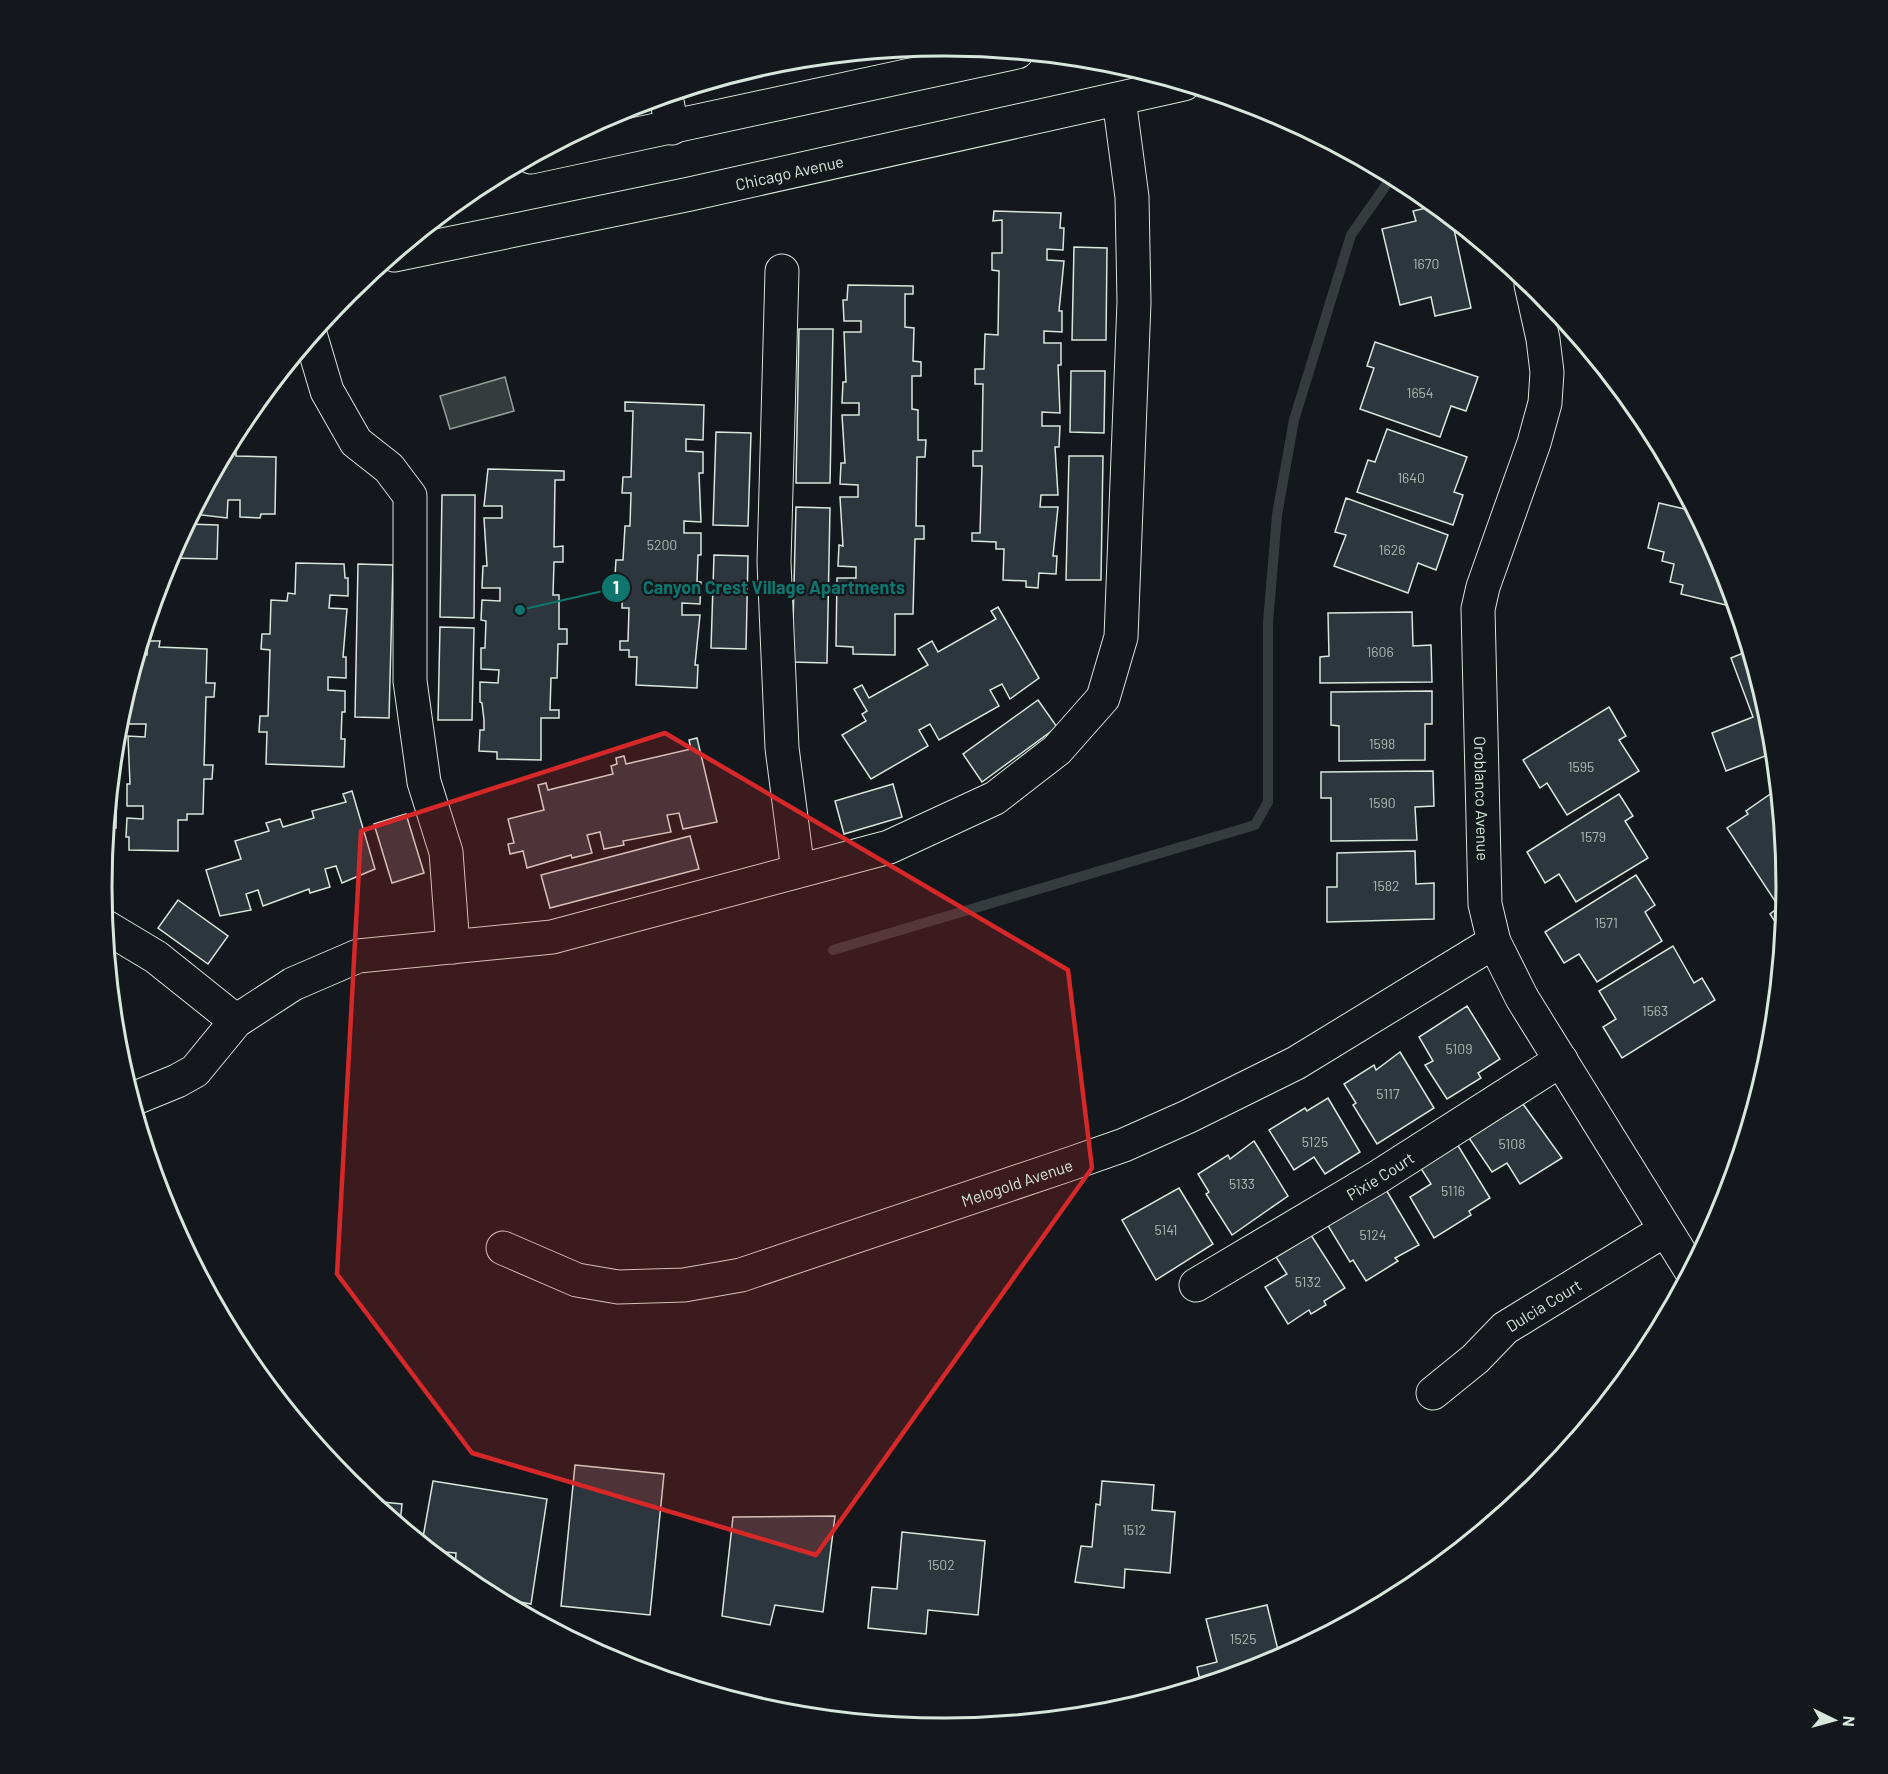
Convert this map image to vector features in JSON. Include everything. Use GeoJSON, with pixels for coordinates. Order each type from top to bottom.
{"type":"FeatureCollection","features":[{"type":"Feature","properties":{"kind":"street"},"geometry":{"type":"LineString","coordinates":[[553,153],[995,57]]}},
{"type":"Feature","properties":{"kind":"street","name":"Chicago Avenue"},"geometry":{"type":"LineString","coordinates":[[408,252],[690,194],[1170,87]]}},
{"type":"Feature","properties":{"kind":"street"},"geometry":{"type":"LineString","coordinates":[[140,1096],[195,1071],[236,1022],[293,984],[358,956],[552,937],[889,848],[995,798],[1057,750],[1103,698],[1121,637],[1134,302],[1132,197],[1119,99]]}},
{"type":"Feature","properties":{"kind":"street"},"geometry":{"type":"LineString","coordinates":[[667,104],[672,128]]}},
{"type":"Feature","properties":{"kind":"street"},"geometry":{"type":"LineString","coordinates":[[782,271],[774,562],[782,748],[798,871]]}},
{"type":"Feature","properties":{"kind":"street","name":"Oroblanco Avenue"},"geometry":{"type":"LineString","coordinates":[[1535,302],[1547,372],[1545,403],[1534,443],[1483,587],[1478,609],[1485,904],[1494,942],[1522,998],[1686,1263]]}},
{"type":"Feature","properties":{"kind":"street"},"geometry":{"type":"LineString","coordinates":[[313,346],[327,391],[356,442],[388,468],[410,496],[410,681],[424,782],[446,852],[453,947]]}},
{"type":"Feature","properties":{"kind":"street"},"geometry":{"type":"LineString","coordinates":[[114,932],[156,957],[236,1022]]}},
{"type":"Feature","properties":{"kind":"street","name":"Melogold Avenue"},"geometry":{"type":"LineString","coordinates":[[503,1248],[577,1280],[618,1287],[684,1286],[741,1275],[1124,1145],[1187,1117],[1296,1063],[1494,942]]}},
{"type":"Feature","properties":{"kind":"street","name":"Pixie Court"},"geometry":{"type":"LineString","coordinates":[[1196,1285],[1378,1177],[1561,1060]]}},
{"type":"Feature","properties":{"kind":"street","name":"Dulcia Court"},"geometry":{"type":"LineString","coordinates":[[1433,1393],[1475,1359],[1513,1322],[1665,1230]]}},
{"type":"Feature","properties":{"kind":"highlighted area"},"geometry":{"type":"Polygon","coordinates":[[[665,733],[1068,970],[1092,1168],[816,1555],[472,1453],[337,1274],[361,831],[665,733]]]}},
{"type":"Feature","properties":{"kind":"shaded area"},"geometry":{"type":"Polygon","coordinates":[[[505,377],[514,411],[450,429],[440,396],[505,377]]]}},
{"type":"Feature","properties":{"kind":"building"},"geometry":{"type":"Polygon","coordinates":[[[1424,209],[1454,231],[1471,308],[1435,316],[1431,297],[1400,305],[1382,229],[1416,221],[1413,211],[1424,209]]]}},
{"type":"Feature","properties":{"kind":"building"},"geometry":{"type":"Polygon","coordinates":[[[994,211],[1061,213],[1060,228],[1064,228],[1063,250],[1047,249],[1047,260],[1064,261],[1059,311],[1062,311],[1062,332],[1044,331],[1044,343],[1061,343],[1061,365],[1058,365],[1060,413],[1042,412],[1042,426],[1060,426],[1059,447],[1055,447],[1058,495],[1041,495],[1040,507],[1058,507],[1053,556],[1057,556],[1056,574],[1039,573],[1038,588],[1026,587],[1026,581],[1003,580],[1004,549],[996,549],[996,542],[972,541],[972,533],[980,533],[982,466],[973,466],[973,451],[982,451],[983,384],[975,384],[975,369],[984,369],[985,334],[998,335],[999,271],[992,270],[992,253],[1002,253],[1002,220],[993,221],[994,211]]]}},
{"type":"Feature","properties":{"kind":"building"},"geometry":{"type":"Polygon","coordinates":[[[1074,247],[1107,248],[1106,340],[1072,340],[1074,247]]]}},
{"type":"Feature","properties":{"kind":"building"},"geometry":{"type":"Polygon","coordinates":[[[848,285],[913,286],[913,294],[905,294],[905,327],[914,328],[913,361],[921,362],[921,376],[912,376],[912,409],[918,410],[918,440],[926,440],[925,457],[917,457],[916,526],[924,526],[924,539],[915,539],[913,614],[895,614],[895,655],[853,654],[853,647],[836,646],[837,578],[856,578],[856,567],[838,566],[839,545],[843,546],[840,497],[858,497],[858,485],[840,484],[841,463],[845,463],[842,415],[859,415],[859,403],[842,403],[843,382],[846,382],[844,332],[861,332],[861,321],[844,321],[843,300],[847,300],[848,285]]]}},
{"type":"Feature","properties":{"kind":"building"},"geometry":{"type":"Polygon","coordinates":[[[799,329],[833,329],[830,483],[796,483],[799,329]]]}},
{"type":"Feature","properties":{"kind":"building"},"geometry":{"type":"Polygon","coordinates":[[[1375,342],[1478,377],[1466,411],[1451,406],[1440,437],[1360,409],[1374,368],[1367,366],[1375,342]]]}},
{"type":"Feature","properties":{"kind":"building"},"geometry":{"type":"Polygon","coordinates":[[[1071,371],[1105,371],[1104,433],[1070,432],[1071,371]]]}},
{"type":"Feature","properties":{"kind":"building"},"geometry":{"type":"Polygon","coordinates":[[[625,402],[704,405],[703,440],[686,439],[686,451],[703,452],[703,473],[699,473],[701,522],[684,521],[684,533],[701,533],[697,582],[701,582],[700,604],[682,603],[682,615],[700,615],[695,665],[698,665],[697,688],[636,685],[637,657],[629,657],[629,650],[620,650],[620,641],[628,641],[629,608],[622,608],[623,575],[615,575],[616,560],[623,560],[625,526],[630,526],[631,493],[622,493],[623,477],[631,477],[633,411],[625,411],[625,402]]]}},
{"type":"Feature","properties":{"kind":"building"},"geometry":{"type":"Polygon","coordinates":[[[1387,429],[1467,457],[1454,492],[1463,495],[1453,525],[1357,492],[1368,460],[1375,462],[1387,429]]]}},
{"type":"Feature","properties":{"kind":"building"},"geometry":{"type":"Polygon","coordinates":[[[716,432],[751,433],[748,526],[713,525],[716,432]]]}},
{"type":"Feature","properties":{"kind":"building"},"geometry":{"type":"Polygon","coordinates":[[[236,452],[236,456],[276,457],[275,514],[261,514],[260,518],[240,517],[240,500],[228,500],[227,518],[200,515],[236,452]]]}},
{"type":"Feature","properties":{"kind":"building"},"geometry":{"type":"Polygon","coordinates":[[[1069,456],[1103,456],[1101,580],[1066,580],[1069,456]]]}},
{"type":"Feature","properties":{"kind":"building"},"geometry":{"type":"Polygon","coordinates":[[[488,469],[564,471],[564,480],[555,480],[554,547],[563,546],[563,562],[554,562],[553,595],[559,595],[559,629],[567,629],[567,644],[558,644],[557,678],[551,678],[550,710],[559,710],[559,718],[541,718],[541,760],[497,759],[497,752],[479,751],[480,730],[484,730],[480,682],[498,683],[499,670],[481,669],[481,648],[485,648],[486,621],[481,620],[482,600],[500,601],[500,588],[482,588],[483,566],[487,566],[484,518],[502,518],[502,506],[484,506],[488,469]]]}},
{"type":"Feature","properties":{"kind":"building"},"geometry":{"type":"Polygon","coordinates":[[[442,495],[475,495],[474,618],[440,617],[442,495]]]}},
{"type":"Feature","properties":{"kind":"building"},"geometry":{"type":"Polygon","coordinates":[[[1346,498],[1448,535],[1436,570],[1418,563],[1408,593],[1334,566],[1346,535],[1335,532],[1346,498]]]}},
{"type":"Feature","properties":{"kind":"building"},"geometry":{"type":"Polygon","coordinates":[[[1659,503],[1685,509],[1725,605],[1681,594],[1683,585],[1670,582],[1674,564],[1662,561],[1664,552],[1648,548],[1659,503]]]}},
{"type":"Feature","properties":{"kind":"building"},"geometry":{"type":"Polygon","coordinates":[[[796,507],[830,508],[827,663],[792,662],[796,507]]]}},
{"type":"Feature","properties":{"kind":"building"},"geometry":{"type":"Polygon","coordinates":[[[196,524],[218,525],[217,559],[181,558],[196,524]]]}},
{"type":"Feature","properties":{"kind":"building"},"geometry":{"type":"Polygon","coordinates":[[[714,555],[748,556],[746,649],[711,648],[714,555]]]}},
{"type":"Feature","properties":{"kind":"building"},"geometry":{"type":"Polygon","coordinates":[[[296,563],[344,564],[345,578],[348,578],[348,596],[330,595],[329,608],[347,609],[343,657],[346,657],[346,678],[328,677],[328,690],[345,691],[341,739],[345,739],[344,767],[266,764],[267,732],[259,732],[260,716],[268,716],[270,650],[261,649],[262,634],[270,634],[271,600],[287,601],[288,593],[295,594],[296,563]]]}},
{"type":"Feature","properties":{"kind":"building"},"geometry":{"type":"Polygon","coordinates":[[[358,564],[393,565],[389,718],[355,717],[358,564]]]}},
{"type":"Feature","properties":{"kind":"building"},"geometry":{"type":"Polygon","coordinates":[[[998,607],[1039,678],[1010,699],[1002,684],[990,690],[999,706],[939,740],[930,724],[919,730],[928,746],[871,779],[842,735],[866,721],[862,714],[867,711],[854,689],[862,685],[869,698],[928,665],[918,649],[932,641],[938,652],[996,619],[991,611],[998,607]]]}},
{"type":"Feature","properties":{"kind":"building"},"geometry":{"type":"Polygon","coordinates":[[[1412,612],[1413,646],[1431,645],[1432,682],[1320,683],[1320,657],[1329,656],[1328,613],[1412,612]]]}},
{"type":"Feature","properties":{"kind":"building"},"geometry":{"type":"Polygon","coordinates":[[[440,627],[474,628],[472,720],[438,720],[440,627]]]}},
{"type":"Feature","properties":{"kind":"building"},"geometry":{"type":"Polygon","coordinates":[[[151,641],[160,641],[159,647],[207,649],[206,683],[215,683],[214,697],[206,697],[204,765],[213,765],[212,779],[204,779],[203,814],[187,814],[187,820],[178,820],[178,851],[129,850],[129,837],[126,837],[127,818],[143,819],[143,806],[127,806],[127,784],[130,784],[128,736],[145,737],[146,724],[128,724],[151,641]]]}},
{"type":"Feature","properties":{"kind":"building"},"geometry":{"type":"Polygon","coordinates":[[[1741,654],[1760,725],[1765,756],[1726,771],[1712,733],[1753,717],[1731,658],[1741,654]]]}},
{"type":"Feature","properties":{"kind":"building"},"geometry":{"type":"Polygon","coordinates":[[[1432,691],[1432,724],[1425,724],[1425,760],[1339,761],[1339,726],[1331,725],[1331,692],[1432,691]]]}},
{"type":"Feature","properties":{"kind":"building"},"geometry":{"type":"Polygon","coordinates":[[[1038,700],[1057,727],[982,782],[963,754],[1038,700]]]}},
{"type":"Feature","properties":{"kind":"building"},"geometry":{"type":"Polygon","coordinates":[[[1609,707],[1626,736],[1619,740],[1639,771],[1567,815],[1547,783],[1540,788],[1523,760],[1609,707]]]}},
{"type":"Feature","properties":{"kind":"building"},"geometry":{"type":"Polygon","coordinates":[[[697,738],[717,822],[683,829],[679,813],[667,815],[671,832],[623,841],[624,845],[604,849],[600,832],[587,835],[592,853],[572,858],[571,855],[527,868],[523,851],[510,854],[508,844],[514,843],[508,819],[544,810],[538,785],[546,783],[548,790],[613,774],[611,766],[617,764],[616,758],[624,756],[626,764],[691,749],[689,740],[697,738]]]}},
{"type":"Feature","properties":{"kind":"building"},"geometry":{"type":"Polygon","coordinates":[[[1433,771],[1434,806],[1415,807],[1417,840],[1331,841],[1331,798],[1321,798],[1321,772],[1433,771]]]}},
{"type":"Feature","properties":{"kind":"building"},"geometry":{"type":"Polygon","coordinates":[[[893,784],[902,817],[844,834],[835,801],[893,784]]]}},
{"type":"Feature","properties":{"kind":"building"},"geometry":{"type":"Polygon","coordinates":[[[352,791],[375,869],[342,883],[336,866],[325,869],[330,887],[310,893],[309,889],[263,906],[258,890],[246,894],[251,910],[220,916],[206,870],[241,859],[235,841],[269,831],[266,823],[280,819],[283,827],[314,818],[312,811],[346,802],[343,794],[352,791]]]}},
{"type":"Feature","properties":{"kind":"building"},"geometry":{"type":"Polygon","coordinates":[[[1619,794],[1633,816],[1625,821],[1648,858],[1576,902],[1559,874],[1545,883],[1527,852],[1619,794]]]}},
{"type":"Feature","properties":{"kind":"building"},"geometry":{"type":"Polygon","coordinates":[[[1770,794],[1774,833],[1775,902],[1727,828],[1748,814],[1746,811],[1770,794]]]}},
{"type":"Feature","properties":{"kind":"building"},"geometry":{"type":"Polygon","coordinates":[[[406,814],[424,873],[392,883],[374,824],[406,814]]]}},
{"type":"Feature","properties":{"kind":"building"},"geometry":{"type":"Polygon","coordinates":[[[690,836],[699,869],[550,908],[541,875],[690,836]]]}},
{"type":"Feature","properties":{"kind":"building"},"geometry":{"type":"Polygon","coordinates":[[[1415,851],[1416,884],[1434,883],[1434,919],[1327,922],[1327,887],[1337,887],[1337,853],[1415,851]]]}},
{"type":"Feature","properties":{"kind":"building"},"geometry":{"type":"Polygon","coordinates":[[[1636,875],[1655,905],[1645,912],[1662,941],[1597,982],[1579,954],[1564,963],[1545,932],[1636,875]]]}},
{"type":"Feature","properties":{"kind":"building"},"geometry":{"type":"Polygon","coordinates":[[[178,900],[228,936],[208,964],[158,928],[178,900]]]}},
{"type":"Feature","properties":{"kind":"building"},"geometry":{"type":"Polygon","coordinates":[[[1775,910],[1775,921],[1770,914],[1775,910]]]}},
{"type":"Feature","properties":{"kind":"building"},"geometry":{"type":"Polygon","coordinates":[[[1673,946],[1694,983],[1702,978],[1715,1000],[1622,1058],[1603,1027],[1616,1019],[1599,991],[1673,946]]]}},
{"type":"Feature","properties":{"kind":"building"},"geometry":{"type":"Polygon","coordinates":[[[1467,1006],[1500,1059],[1478,1073],[1481,1078],[1447,1099],[1425,1065],[1433,1061],[1419,1037],[1467,1006]]]}},
{"type":"Feature","properties":{"kind":"building"},"geometry":{"type":"Polygon","coordinates":[[[1400,1052],[1434,1108],[1377,1144],[1353,1105],[1356,1103],[1344,1084],[1374,1065],[1376,1070],[1400,1052]]]}},
{"type":"Feature","properties":{"kind":"building"},"geometry":{"type":"Polygon","coordinates":[[[1328,1098],[1360,1152],[1325,1174],[1314,1157],[1294,1170],[1269,1130],[1305,1108],[1307,1111],[1328,1098]]]}},
{"type":"Feature","properties":{"kind":"building"},"geometry":{"type":"Polygon","coordinates":[[[1523,1104],[1562,1158],[1520,1184],[1507,1163],[1492,1172],[1469,1138],[1523,1104]]]}},
{"type":"Feature","properties":{"kind":"building"},"geometry":{"type":"Polygon","coordinates":[[[1254,1141],[1288,1196],[1232,1235],[1206,1194],[1209,1192],[1198,1174],[1228,1155],[1230,1159],[1254,1141]]]}},
{"type":"Feature","properties":{"kind":"building"},"geometry":{"type":"Polygon","coordinates":[[[1457,1144],[1490,1198],[1469,1211],[1471,1215],[1434,1238],[1410,1197],[1431,1184],[1420,1167],[1457,1144]]]}},
{"type":"Feature","properties":{"kind":"building"},"geometry":{"type":"Polygon","coordinates":[[[1179,1188],[1213,1244],[1156,1280],[1122,1220],[1179,1188]]]}},
{"type":"Feature","properties":{"kind":"building"},"geometry":{"type":"Polygon","coordinates":[[[1385,1188],[1419,1245],[1395,1258],[1398,1261],[1366,1281],[1353,1260],[1350,1262],[1327,1224],[1385,1188]]]}},
{"type":"Feature","properties":{"kind":"building"},"geometry":{"type":"Polygon","coordinates":[[[1311,1235],[1345,1288],[1324,1301],[1326,1305],[1311,1314],[1309,1310],[1288,1324],[1265,1287],[1287,1274],[1276,1257],[1311,1235]]]}},
{"type":"Feature","properties":{"kind":"building"},"geometry":{"type":"Polygon","coordinates":[[[575,1465],[664,1474],[650,1615],[561,1606],[575,1465]]]}},
{"type":"Feature","properties":{"kind":"building"},"geometry":{"type":"Polygon","coordinates":[[[433,1481],[547,1499],[531,1604],[520,1602],[482,1578],[456,1559],[456,1553],[445,1552],[423,1535],[433,1481]]]}},
{"type":"Feature","properties":{"kind":"building"},"geometry":{"type":"Polygon","coordinates":[[[1102,1481],[1154,1485],[1152,1510],[1175,1512],[1170,1573],[1125,1569],[1124,1588],[1075,1582],[1081,1546],[1092,1547],[1096,1504],[1100,1505],[1102,1481]]]}},
{"type":"Feature","properties":{"kind":"building"},"geometry":{"type":"Polygon","coordinates":[[[386,1502],[402,1504],[401,1516],[386,1502]]]}},
{"type":"Feature","properties":{"kind":"building"},"geometry":{"type":"Polygon","coordinates":[[[835,1516],[823,1612],[775,1605],[770,1625],[722,1616],[733,1517],[835,1516]]]}},
{"type":"Feature","properties":{"kind":"building"},"geometry":{"type":"Polygon","coordinates":[[[902,1532],[985,1541],[978,1615],[928,1610],[926,1634],[868,1628],[872,1587],[897,1589],[902,1532]]]}},
{"type":"Feature","properties":{"kind":"building"},"geometry":{"type":"Polygon","coordinates":[[[1267,1605],[1278,1648],[1199,1678],[1197,1667],[1217,1662],[1206,1619],[1267,1605]]]}},
{"type":"Feature","properties":{"kind":"waterway"},"geometry":{"type":"LineString","coordinates":[[833,950],[1255,825],[1268,802],[1268,622],[1277,515],[1294,420],[1351,235],[1387,184]]}},
{"type":"Feature","properties":{"kind":"place","name":"Canyon Crest Village Apartments"},"geometry":{"type":"Point","coordinates":[520,610]}}]}
